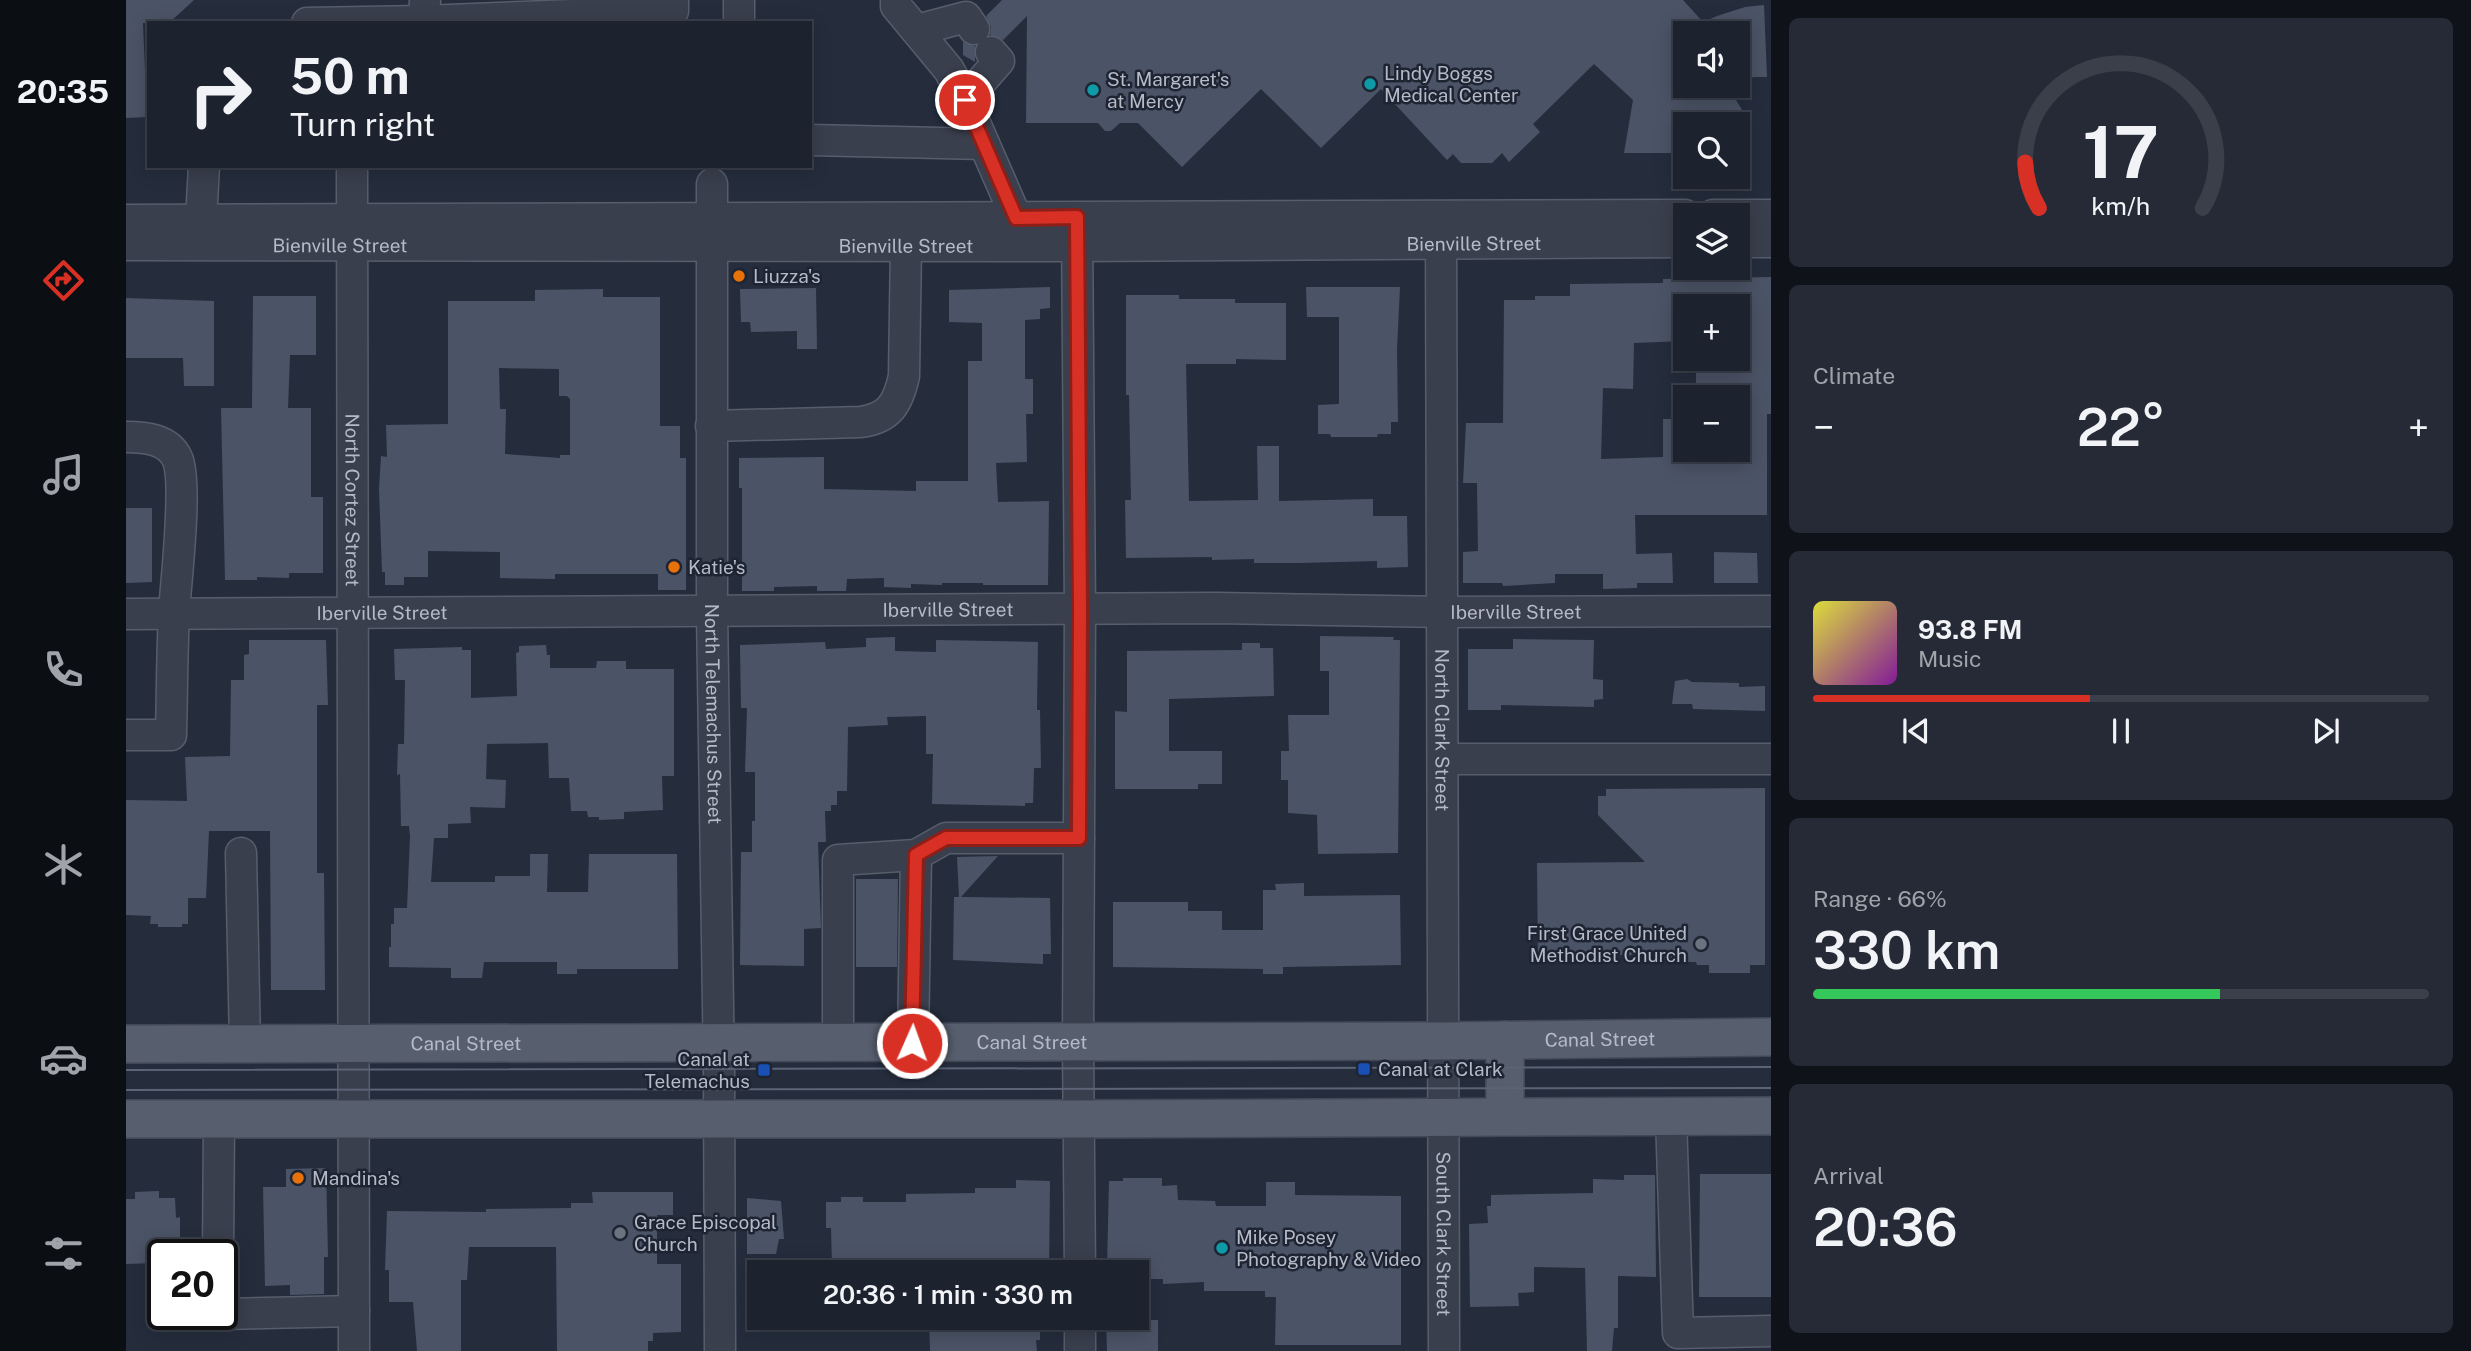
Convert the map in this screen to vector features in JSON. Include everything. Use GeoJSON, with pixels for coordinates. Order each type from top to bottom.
{"type":"FeatureCollection","features":[{"type":"Feature","properties":{"kind":"main road","name":"Canal Street"},"geometry":{"type":"LineString","coordinates":[[126,1044],[1442,1041],[1771,1037]]}},
{"type":"Feature","properties":{"kind":"main road"},"geometry":{"type":"LineString","coordinates":[[1505,1040],[1505,1117]]}},
{"type":"Feature","properties":{"kind":"main road"},"geometry":{"type":"LineString","coordinates":[[126,1119],[1771,1116]]}},
{"type":"Feature","properties":{"kind":"street"},"geometry":{"type":"LineString","coordinates":[[317,21],[352,14],[424,10],[673,11],[673,0]]}},
{"type":"Feature","properties":{"kind":"street"},"geometry":{"type":"LineString","coordinates":[[739,0],[739,21]]}},
{"type":"Feature","properties":{"kind":"street"},"geometry":{"type":"LineString","coordinates":[[896,0],[896,6],[949,70],[965,100],[1016,218]]}},
{"type":"Feature","properties":{"kind":"street"},"geometry":{"type":"LineString","coordinates":[[917,30],[965,17],[999,61],[965,100]]}},
{"type":"Feature","properties":{"kind":"street"},"geometry":{"type":"LineString","coordinates":[[812,140],[984,144]]}},
{"type":"Feature","properties":{"kind":"street"},"geometry":{"type":"LineString","coordinates":[[201,220],[204,168]]}},
{"type":"Feature","properties":{"kind":"street","name":"North Cortez Street"},"geometry":{"type":"LineString","coordinates":[[352,168],[354,1351]]}},
{"type":"Feature","properties":{"kind":"street","name":"North Telemachus Street"},"geometry":{"type":"LineString","coordinates":[[712,184],[712,612],[720,1120],[720,1351]]}},
{"type":"Feature","properties":{"kind":"street"},"geometry":{"type":"LineString","coordinates":[[1750,215],[1771,215]]}},
{"type":"Feature","properties":{"kind":"street","name":"Bienville Street"},"geometry":{"type":"LineString","coordinates":[[1441,230],[1673,216]]}},
{"type":"Feature","properties":{"kind":"street","name":"Bienville Street"},"geometry":{"type":"LineString","coordinates":[[126,245],[352,233],[711,231],[1016,218],[1077,231]]}},
{"type":"Feature","properties":{"kind":"street","name":"Bienville Street"},"geometry":{"type":"LineString","coordinates":[[126,220],[201,220],[352,233]]}},
{"type":"Feature","properties":{"kind":"street","name":"Bienville Street"},"geometry":{"type":"LineString","coordinates":[[711,231],[906,245],[1077,231],[1441,230],[1673,241]]}},
{"type":"Feature","properties":{"kind":"street","name":"North Clark Street"},"geometry":{"type":"LineString","coordinates":[[1441,230],[1444,612],[1443,1117]]}},
{"type":"Feature","properties":{"kind":"street"},"geometry":{"type":"LineString","coordinates":[[1077,231],[1080,1260]]}},
{"type":"Feature","properties":{"kind":"street"},"geometry":{"type":"LineString","coordinates":[[1750,242],[1771,242]]}},
{"type":"Feature","properties":{"kind":"street"},"geometry":{"type":"LineString","coordinates":[[711,426],[861,422],[877,420],[890,410],[900,393],[904,376],[906,245]]}},
{"type":"Feature","properties":{"kind":"street"},"geometry":{"type":"LineString","coordinates":[[126,437],[142,437],[166,445],[176,456],[182,481],[174,614],[171,735],[126,735]]}},
{"type":"Feature","properties":{"kind":"street","name":"Iberville Street"},"geometry":{"type":"LineString","coordinates":[[126,614],[1217,608],[1444,612],[1771,611]]}},
{"type":"Feature","properties":{"kind":"street"},"geometry":{"type":"LineString","coordinates":[[1443,759],[1771,759]]}},
{"type":"Feature","properties":{"kind":"street"},"geometry":{"type":"LineString","coordinates":[[838,1043],[838,860],[916,855],[946,838],[1079,838]]}},
{"type":"Feature","properties":{"kind":"street"},"geometry":{"type":"LineString","coordinates":[[241,853],[245,1044]]}},
{"type":"Feature","properties":{"kind":"street"},"geometry":{"type":"LineString","coordinates":[[912,1043],[916,855]]}},
{"type":"Feature","properties":{"kind":"street","name":"South Clark Street"},"geometry":{"type":"LineString","coordinates":[[1443,1117],[1444,1351]]}},
{"type":"Feature","properties":{"kind":"street"},"geometry":{"type":"LineString","coordinates":[[1671,1117],[1678,1333],[1771,1331]]}},
{"type":"Feature","properties":{"kind":"street"},"geometry":{"type":"LineString","coordinates":[[218,1239],[219,1119]]}},
{"type":"Feature","properties":{"kind":"street"},"geometry":{"type":"LineString","coordinates":[[238,1314],[354,1311]]}},
{"type":"Feature","properties":{"kind":"street"},"geometry":{"type":"LineString","coordinates":[[1080,1330],[1080,1351]]}},
{"type":"Feature","properties":{"kind":"building"},"geometry":{"type":"Polygon","coordinates":[[[126,0],[194,0],[171,21],[143,23],[147,117],[126,118],[126,0]]]}},
{"type":"Feature","properties":{"kind":"building","name":"Lindy Boggs Medical Center"},"geometry":{"type":"Polygon","coordinates":[[[1002,0],[1683,0],[1702,21],[1673,21],[1673,98],[1735,98],[1743,112],[1673,112],[1673,153],[1624,153],[1633,100],[1594,64],[1533,124],[1540,132],[1509,162],[1502,153],[1492,163],[1461,163],[1453,154],[1447,160],[1381,89],[1321,148],[1261,89],[1182,167],[1138,123],[1120,123],[1111,131],[1105,131],[1098,123],[1026,123],[1027,16],[1003,40],[990,35],[991,27],[986,16],[1002,0]]]}},
{"type":"Feature","properties":{"kind":"building","name":"Lindy Boggs Medical Center"},"geometry":{"type":"Polygon","coordinates":[[[1764,5],[1767,77],[1750,78],[1750,21],[1705,21],[1745,7],[1764,5]]]}},
{"type":"Feature","properties":{"kind":"building"},"geometry":{"type":"Polygon","coordinates":[[[963,42],[975,46],[975,62],[963,55],[963,42]]]}},
{"type":"Feature","properties":{"kind":"building"},"geometry":{"type":"Polygon","coordinates":[[[1750,277],[1771,277],[1771,414],[1767,414],[1767,515],[1635,515],[1636,554],[1672,553],[1673,583],[1637,583],[1637,588],[1603,589],[1603,574],[1555,574],[1555,583],[1503,586],[1502,583],[1463,583],[1463,552],[1478,551],[1477,483],[1463,483],[1466,423],[1503,423],[1504,300],[1535,300],[1535,296],[1570,296],[1570,284],[1663,283],[1663,279],[1750,280],[1750,277]],[[1673,294],[1673,341],[1634,343],[1633,389],[1603,388],[1601,459],[1663,457],[1663,419],[1673,419],[1673,462],[1750,462],[1750,385],[1696,385],[1696,371],[1750,371],[1750,294],[1673,294]]]}},
{"type":"Feature","properties":{"kind":"building"},"geometry":{"type":"Polygon","coordinates":[[[1050,287],[1050,308],[1040,309],[1040,319],[1025,320],[1025,379],[1033,379],[1033,414],[1026,414],[1027,462],[996,463],[998,502],[1049,501],[1048,585],[942,583],[911,584],[911,588],[884,587],[884,578],[847,579],[846,591],[817,591],[817,586],[774,587],[774,591],[742,591],[742,488],[739,488],[739,458],[824,457],[824,489],[916,491],[916,481],[968,481],[968,361],[982,361],[982,323],[949,322],[949,290],[1050,287]]]}},
{"type":"Feature","properties":{"kind":"building"},"geometry":{"type":"Polygon","coordinates":[[[1306,287],[1400,287],[1398,422],[1391,422],[1391,434],[1378,434],[1377,437],[1331,437],[1330,434],[1318,434],[1318,405],[1339,404],[1339,317],[1307,317],[1306,287]]]}},
{"type":"Feature","properties":{"kind":"building"},"geometry":{"type":"Polygon","coordinates":[[[816,288],[817,349],[797,349],[797,331],[751,332],[750,322],[741,322],[740,289],[816,288]]]}},
{"type":"Feature","properties":{"kind":"building"},"geometry":{"type":"Polygon","coordinates":[[[603,289],[603,297],[660,297],[660,426],[680,426],[680,458],[686,458],[686,590],[658,590],[658,574],[555,574],[555,579],[500,578],[500,552],[428,551],[428,577],[404,577],[404,585],[385,585],[385,572],[382,572],[379,489],[381,456],[387,457],[386,425],[448,424],[448,301],[535,301],[535,290],[603,289]],[[499,368],[500,409],[506,409],[505,454],[560,458],[560,455],[570,455],[570,399],[567,396],[559,396],[559,369],[499,368]]]}},
{"type":"Feature","properties":{"kind":"building"},"geometry":{"type":"Polygon","coordinates":[[[1126,295],[1179,295],[1179,299],[1286,303],[1286,360],[1236,359],[1236,364],[1186,364],[1189,501],[1258,500],[1257,446],[1279,446],[1279,501],[1373,499],[1373,516],[1407,516],[1408,567],[1377,568],[1377,561],[1254,563],[1254,559],[1212,560],[1212,557],[1126,558],[1125,500],[1131,500],[1129,395],[1126,395],[1126,295]]]}},
{"type":"Feature","properties":{"kind":"building"},"geometry":{"type":"Polygon","coordinates":[[[253,296],[316,296],[316,355],[290,355],[288,408],[311,408],[311,497],[323,497],[323,573],[289,573],[289,578],[225,580],[221,408],[252,408],[253,296]]]}},
{"type":"Feature","properties":{"kind":"building"},"geometry":{"type":"Polygon","coordinates":[[[126,298],[214,301],[214,386],[184,386],[183,358],[126,358],[126,298]]]}},
{"type":"Feature","properties":{"kind":"building"},"geometry":{"type":"Polygon","coordinates":[[[126,508],[152,508],[152,582],[126,583],[126,508]]]}},
{"type":"Feature","properties":{"kind":"building"},"geometry":{"type":"Polygon","coordinates":[[[1714,552],[1757,553],[1758,583],[1714,583],[1714,552]]]}},
{"type":"Feature","properties":{"kind":"building"},"geometry":{"type":"Polygon","coordinates":[[[1320,636],[1394,637],[1393,640],[1400,640],[1398,853],[1318,854],[1317,815],[1288,813],[1288,780],[1281,780],[1281,751],[1289,751],[1288,715],[1329,715],[1329,671],[1320,671],[1320,636]]]}},
{"type":"Feature","properties":{"kind":"building"},"geometry":{"type":"Polygon","coordinates":[[[895,637],[895,651],[936,652],[936,640],[1038,642],[1037,710],[1040,710],[1041,768],[1034,768],[1033,803],[1025,803],[1025,806],[932,804],[933,754],[926,754],[926,716],[887,717],[888,725],[848,727],[847,791],[837,791],[837,805],[831,805],[831,811],[825,811],[826,842],[818,842],[821,928],[804,929],[804,966],[740,965],[741,852],[752,852],[755,772],[745,772],[747,708],[741,708],[740,645],[825,642],[826,649],[866,647],[866,638],[895,637]]]}},
{"type":"Feature","properties":{"kind":"building"},"geometry":{"type":"Polygon","coordinates":[[[1513,639],[1594,640],[1593,679],[1603,680],[1603,699],[1594,700],[1594,707],[1501,705],[1501,710],[1468,710],[1468,649],[1513,649],[1513,639]]]}},
{"type":"Feature","properties":{"kind":"building"},"geometry":{"type":"Polygon","coordinates":[[[249,640],[326,640],[328,705],[317,705],[317,873],[324,873],[325,990],[271,990],[270,831],[209,831],[206,898],[188,898],[188,924],[182,924],[182,927],[158,927],[158,924],[150,924],[151,916],[126,915],[126,800],[187,801],[185,757],[230,756],[231,680],[244,680],[244,655],[249,654],[249,640]]]}},
{"type":"Feature","properties":{"kind":"building"},"geometry":{"type":"Polygon","coordinates":[[[1242,643],[1260,643],[1260,648],[1273,648],[1274,696],[1169,699],[1169,751],[1222,751],[1222,784],[1198,784],[1198,789],[1115,789],[1115,711],[1127,712],[1127,651],[1242,650],[1242,643]]]}},
{"type":"Feature","properties":{"kind":"building"},"geometry":{"type":"Polygon","coordinates":[[[546,645],[547,655],[550,655],[550,668],[596,668],[597,661],[626,661],[626,669],[674,669],[674,776],[662,776],[663,810],[624,812],[624,819],[599,820],[599,817],[588,817],[587,811],[571,811],[569,778],[549,778],[548,743],[487,744],[486,779],[506,780],[505,808],[470,807],[471,823],[448,824],[448,838],[434,838],[431,882],[495,882],[495,876],[530,876],[530,854],[548,854],[547,892],[588,892],[589,854],[677,854],[678,969],[577,969],[577,974],[557,974],[557,962],[484,962],[482,978],[451,978],[451,968],[389,967],[394,908],[407,908],[410,836],[409,826],[401,826],[400,774],[397,775],[398,744],[404,744],[405,680],[395,680],[394,649],[462,647],[462,650],[471,650],[471,698],[517,696],[516,653],[519,652],[519,646],[546,645]]]}},
{"type":"Feature","properties":{"kind":"building"},"geometry":{"type":"Polygon","coordinates":[[[1687,679],[1692,682],[1739,683],[1739,687],[1765,686],[1765,711],[1693,709],[1692,704],[1672,704],[1675,681],[1687,679]]]}},
{"type":"Feature","properties":{"kind":"building"},"geometry":{"type":"Polygon","coordinates":[[[1765,788],[1765,965],[1750,965],[1750,973],[1709,973],[1709,965],[1697,965],[1696,962],[1681,960],[1636,960],[1636,955],[1569,955],[1569,963],[1538,963],[1537,863],[1645,862],[1598,815],[1598,796],[1606,796],[1606,789],[1765,788]]]}},
{"type":"Feature","properties":{"kind":"building"},"geometry":{"type":"Polygon","coordinates":[[[998,856],[961,897],[1050,898],[1051,954],[1043,954],[1043,964],[953,960],[954,897],[959,897],[957,857],[998,856]]]}},
{"type":"Feature","properties":{"kind":"building"},"geometry":{"type":"Polygon","coordinates":[[[856,879],[898,879],[897,967],[856,967],[856,879]]]}},
{"type":"Feature","properties":{"kind":"building"},"geometry":{"type":"Polygon","coordinates":[[[1304,883],[1304,896],[1400,895],[1401,965],[1283,967],[1283,974],[1263,974],[1263,969],[1113,967],[1113,902],[1188,902],[1188,911],[1222,911],[1222,930],[1263,930],[1263,890],[1276,890],[1275,884],[1304,883]]]}},
{"type":"Feature","properties":{"kind":"building"},"geometry":{"type":"Polygon","coordinates":[[[326,1168],[328,1257],[324,1257],[324,1294],[290,1295],[290,1285],[265,1286],[263,1187],[286,1187],[286,1169],[326,1168]]]}},
{"type":"Feature","properties":{"kind":"building"},"geometry":{"type":"Polygon","coordinates":[[[1700,1174],[1771,1174],[1771,1297],[1699,1297],[1700,1174]]]}},
{"type":"Feature","properties":{"kind":"building"},"geometry":{"type":"Polygon","coordinates":[[[1624,1175],[1655,1175],[1656,1277],[1618,1276],[1618,1328],[1614,1328],[1612,1351],[1587,1351],[1585,1268],[1534,1267],[1534,1292],[1518,1293],[1519,1306],[1470,1307],[1469,1224],[1488,1223],[1487,1206],[1491,1206],[1491,1195],[1593,1193],[1593,1179],[1624,1180],[1624,1175]]]}},
{"type":"Feature","properties":{"kind":"building"},"geometry":{"type":"Polygon","coordinates":[[[1123,1178],[1162,1178],[1162,1186],[1177,1185],[1178,1200],[1215,1201],[1216,1206],[1266,1206],[1266,1182],[1295,1182],[1295,1195],[1401,1196],[1401,1345],[1275,1345],[1276,1297],[1265,1297],[1265,1291],[1204,1291],[1204,1282],[1163,1284],[1163,1279],[1150,1279],[1149,1260],[1107,1260],[1109,1181],[1123,1181],[1123,1178]]]}},
{"type":"Feature","properties":{"kind":"building"},"geometry":{"type":"Polygon","coordinates":[[[1016,1180],[1050,1181],[1049,1260],[832,1260],[831,1228],[826,1228],[826,1202],[841,1202],[841,1197],[863,1197],[863,1202],[906,1202],[906,1194],[975,1193],[975,1188],[1016,1188],[1016,1180]]]}},
{"type":"Feature","properties":{"kind":"building"},"geometry":{"type":"Polygon","coordinates":[[[159,1191],[159,1198],[175,1198],[176,1218],[180,1217],[180,1239],[147,1239],[147,1263],[126,1264],[126,1199],[135,1199],[135,1192],[159,1191]]]}},
{"type":"Feature","properties":{"kind":"building"},"geometry":{"type":"Polygon","coordinates":[[[592,1192],[673,1192],[673,1215],[657,1215],[657,1264],[681,1264],[681,1332],[653,1333],[653,1341],[648,1341],[648,1351],[557,1351],[556,1247],[469,1247],[467,1280],[461,1280],[461,1351],[417,1351],[413,1302],[389,1302],[389,1270],[385,1270],[387,1211],[486,1212],[486,1209],[571,1208],[571,1203],[593,1203],[592,1192]]]}},
{"type":"Feature","properties":{"kind":"building"},"geometry":{"type":"Polygon","coordinates":[[[747,1198],[781,1201],[784,1239],[779,1239],[776,1254],[747,1254],[747,1198]]]}},
{"type":"Feature","properties":{"kind":"building"},"geometry":{"type":"Polygon","coordinates":[[[1149,1320],[1158,1320],[1158,1351],[1107,1351],[1106,1330],[1149,1330],[1149,1320]]]}},
{"type":"Feature","properties":{"kind":"building"},"geometry":{"type":"Polygon","coordinates":[[[929,1330],[1040,1330],[1040,1340],[1036,1340],[1037,1351],[930,1351],[929,1330]]]}},
{"type":"Feature","properties":{"kind":"tram line"},"geometry":{"type":"LineString","coordinates":[[126,1070],[1771,1067]]}},
{"type":"Feature","properties":{"kind":"tram line"},"geometry":{"type":"LineString","coordinates":[[126,1090],[1771,1088]]}},
{"type":"Feature","properties":{"kind":"place","name":"Lindy Boggs Medical Center"},"geometry":{"type":"Point","coordinates":[1370,84]}},
{"type":"Feature","properties":{"kind":"place","name":"St. Margaret's at Mercy"},"geometry":{"type":"Point","coordinates":[1093,90]}},
{"type":"Feature","properties":{"kind":"place","name":"Liuzza's"},"geometry":{"type":"Point","coordinates":[739,276]}},
{"type":"Feature","properties":{"kind":"place","name":"Katie's"},"geometry":{"type":"Point","coordinates":[674,567]}},
{"type":"Feature","properties":{"kind":"place","name":"First Grace United Methodist Church"},"geometry":{"type":"Point","coordinates":[1701,944]}},
{"type":"Feature","properties":{"kind":"place","name":"Canal at Clark"},"geometry":{"type":"Point","coordinates":[1364,1069]}},
{"type":"Feature","properties":{"kind":"place","name":"Canal at Telemachus"},"geometry":{"type":"Point","coordinates":[764,1070]}},
{"type":"Feature","properties":{"kind":"place","name":"Mandina's"},"geometry":{"type":"Point","coordinates":[298,1178]}},
{"type":"Feature","properties":{"kind":"place","name":"Grace Episcopal Church"},"geometry":{"type":"Point","coordinates":[620,1233]}},
{"type":"Feature","properties":{"kind":"place","name":"Mike Posey Photography & Video"},"geometry":{"type":"Point","coordinates":[1222,1248]}},
{"type":"Feature","properties":{"kind":"route"},"geometry":{"type":"LineString","coordinates":[[912,1043],[916,855],[946,838],[1079,838],[1077,217],[1016,218],[965,100]]}}]}
